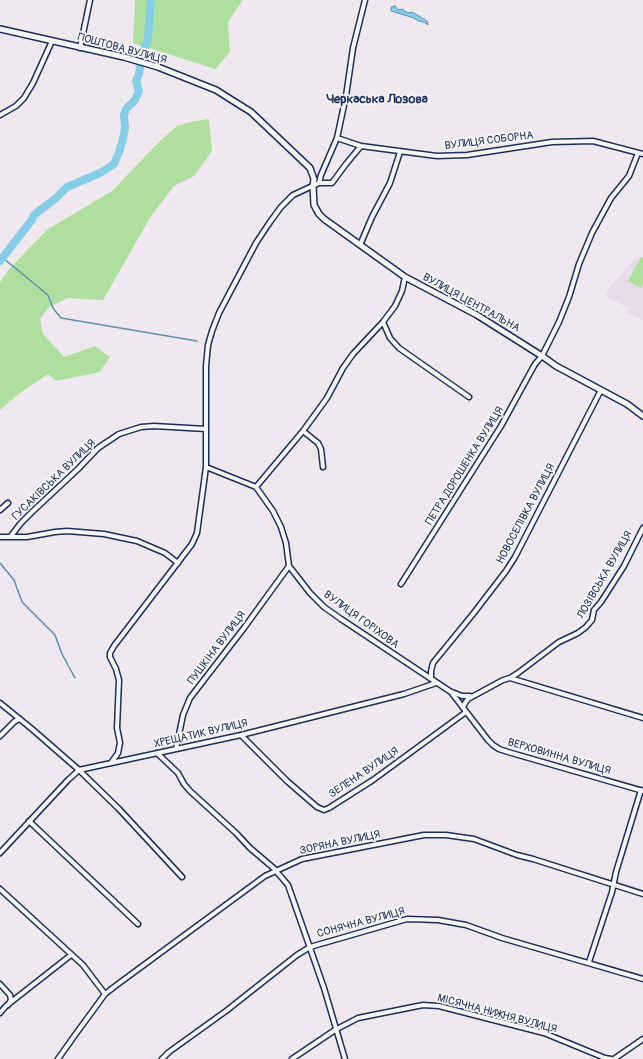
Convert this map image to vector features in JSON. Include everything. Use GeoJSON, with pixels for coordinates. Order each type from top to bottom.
{"type":"FeatureCollection","features":[{"type":"Feature","properties":{"kind":"street"},"geometry":{"type":"LineString","coordinates":[[80,48],[90,0]]}},
{"type":"Feature","properties":{"kind":"street"},"geometry":{"type":"LineString","coordinates":[[320,184],[320,175],[337,138],[346,96],[353,48],[365,0]]}},
{"type":"Feature","properties":{"kind":"street","name":"ПОШТОВА ВУЛИЦЯ"},"geometry":{"type":"LineString","coordinates":[[0,29],[124,57],[158,67],[216,90],[251,112],[310,168],[314,179],[313,186]]}},
{"type":"Feature","properties":{"kind":"street"},"geometry":{"type":"LineString","coordinates":[[0,115],[16,106],[24,98],[33,83],[52,41]]}},
{"type":"Feature","properties":{"kind":"street","name":"ВУЛИЦЯ СОБОРНА"},"geometry":{"type":"LineString","coordinates":[[337,138],[361,146],[437,156],[452,156],[552,142],[593,141],[641,154]]}},
{"type":"Feature","properties":{"kind":"street"},"geometry":{"type":"LineString","coordinates":[[111,763],[118,753],[120,743],[117,728],[119,680],[116,669],[110,657],[110,653],[192,544],[197,533],[206,467],[206,366],[208,345],[212,331],[219,314],[256,243],[281,207],[293,195],[313,186],[332,183],[361,146]]}},
{"type":"Feature","properties":{"kind":"street"},"geometry":{"type":"LineString","coordinates":[[360,245],[390,183],[400,152]]}},
{"type":"Feature","properties":{"kind":"street","name":"ПЕТРА ДОРОШЕНКА ВУЛИЦЯ"},"geometry":{"type":"LineString","coordinates":[[401,584],[501,426],[535,364],[542,356],[559,322],[579,264],[592,234],[608,202],[629,176],[641,154]]}},
{"type":"Feature","properties":{"kind":"street","name":"ВУЛИЦЯ ЦЕНТРАЛЬНА"},"geometry":{"type":"LineString","coordinates":[[313,186],[313,202],[318,214],[405,277],[477,315],[556,366],[627,404],[643,416]]}},
{"type":"Feature","properties":{"kind":"street"},"geometry":{"type":"LineString","coordinates":[[256,487],[303,431],[327,398],[343,368],[353,354],[383,322],[395,306],[402,291],[405,277]]}},
{"type":"Feature","properties":{"kind":"street"},"geometry":{"type":"LineString","coordinates":[[383,322],[390,338],[399,348],[469,397]]}},
{"type":"Feature","properties":{"kind":"street","name":"НОВОСЕЛІВКА ВУЛИЦЯ"},"geometry":{"type":"LineString","coordinates":[[431,679],[433,663],[506,571],[601,390]]}},
{"type":"Feature","properties":{"kind":"street","name":"ГУСАКІВСЬКА ВУЛИЦЯ"},"geometry":{"type":"LineString","coordinates":[[11,536],[25,520],[98,448],[119,434],[141,427],[154,426],[206,429]]}},
{"type":"Feature","properties":{"kind":"street"},"geometry":{"type":"LineString","coordinates":[[303,431],[318,443],[321,449],[324,466]]}},
{"type":"Feature","properties":{"kind":"street"},"geometry":{"type":"LineString","coordinates":[[206,467],[256,487],[273,511],[281,527],[286,543],[289,566]]}},
{"type":"Feature","properties":{"kind":"street"},"geometry":{"type":"LineString","coordinates":[[0,510],[8,503]]}},
{"type":"Feature","properties":{"kind":"street","name":"ЛОЗІВСЬКА ВУЛИЦЯ"},"geometry":{"type":"LineString","coordinates":[[465,710],[466,701],[473,696],[503,680],[510,678],[559,642],[578,633],[592,620],[594,610],[605,596],[624,566],[643,528]]}},
{"type":"Feature","properties":{"kind":"street"},"geometry":{"type":"LineString","coordinates":[[0,537],[28,537],[66,531],[104,534],[137,541],[165,553],[178,563]]}},
{"type":"Feature","properties":{"kind":"street","name":"ВУЛИЦЯ ГОРІХОВА"},"geometry":{"type":"LineString","coordinates":[[289,566],[310,593],[324,607],[451,692],[465,710]]}},
{"type":"Feature","properties":{"kind":"street","name":"ПУШКІНА ВУЛИЦЯ"},"geometry":{"type":"LineString","coordinates":[[176,749],[183,715],[190,698],[289,566]]}},
{"type":"Feature","properties":{"kind":"street"},"geometry":{"type":"LineString","coordinates":[[510,678],[643,718]]}},
{"type":"Feature","properties":{"kind":"street","name":"ХРЕЩАТИК ВУЛИЦЯ"},"geometry":{"type":"LineString","coordinates":[[79,770],[241,735],[404,694],[436,683]]}},
{"type":"Feature","properties":{"kind":"street"},"geometry":{"type":"LineString","coordinates":[[451,692],[462,696],[473,696]]}},
{"type":"Feature","properties":{"kind":"street"},"geometry":{"type":"LineString","coordinates":[[0,703],[79,770],[119,809],[182,877]]}},
{"type":"Feature","properties":{"kind":"street","name":"ЗЕЛЕНА ВУЛИЦЯ"},"geometry":{"type":"LineString","coordinates":[[241,735],[287,781],[316,807],[324,810],[373,780],[465,710]]}},
{"type":"Feature","properties":{"kind":"street","name":"ВЕРХОВИННА ВУЛИЦЯ"},"geometry":{"type":"LineString","coordinates":[[465,710],[488,740],[499,749],[642,791]]}},
{"type":"Feature","properties":{"kind":"street"},"geometry":{"type":"LineString","coordinates":[[0,736],[14,722],[19,719],[21,720]]}},
{"type":"Feature","properties":{"kind":"street"},"geometry":{"type":"LineString","coordinates":[[157,753],[178,773],[190,791],[276,871],[288,885],[324,988],[335,1030],[345,1059]]}},
{"type":"Feature","properties":{"kind":"street"},"geometry":{"type":"LineString","coordinates":[[0,853],[79,770]]}},
{"type":"Feature","properties":{"kind":"street"},"geometry":{"type":"LineString","coordinates":[[589,962],[642,791]]}},
{"type":"Feature","properties":{"kind":"street"},"geometry":{"type":"LineString","coordinates":[[29,821],[138,924]]}},
{"type":"Feature","properties":{"kind":"street","name":"ЗОРЯНА ВУЛИЦЯ"},"geometry":{"type":"LineString","coordinates":[[58,1059],[105,994],[160,952],[266,876],[302,858],[424,835],[446,834],[474,839],[511,853],[643,894]]}},
{"type":"Feature","properties":{"kind":"street"},"geometry":{"type":"LineString","coordinates":[[0,889],[83,965],[105,994]]}},
{"type":"Feature","properties":{"kind":"street","name":"СОНЯЧНА ВУЛИЦЯ"},"geometry":{"type":"LineString","coordinates":[[162,1059],[169,1052],[310,947],[398,920],[426,919],[466,925],[502,938],[589,962],[643,979]]}},
{"type":"Feature","properties":{"kind":"street"},"geometry":{"type":"LineString","coordinates":[[6,1006],[71,955]]}},
{"type":"Feature","properties":{"kind":"street"},"geometry":{"type":"LineString","coordinates":[[0,984],[10,995],[10,1001],[0,1013]]}},
{"type":"Feature","properties":{"kind":"street","name":"МІСЯЧНА НИЖНЯ ВУЛИЦЯ"},"geometry":{"type":"LineString","coordinates":[[292,1059],[335,1030],[358,1018],[423,1005],[439,1006],[544,1033],[605,1058],[611,1059]]}},
{"type":"Feature","properties":{"kind":"street"},"geometry":{"type":"LineString","coordinates":[[614,1059],[643,1039]]}},
{"type":"Feature","properties":{"kind":"shaded area"},"geometry":{"type":"Polygon","coordinates":[[[639,257],[643,257],[643,320],[627,313],[630,309],[608,298],[606,294],[606,292],[633,261],[639,257]]]}},
{"type":"Feature","properties":{"kind":"green space"},"geometry":{"type":"Polygon","coordinates":[[[135,0],[243,0],[228,22],[230,52],[215,69],[133,43],[135,0]]]}},
{"type":"Feature","properties":{"kind":"green space"},"geometry":{"type":"Polygon","coordinates":[[[209,119],[212,151],[194,176],[174,186],[151,216],[103,300],[68,298],[49,307],[40,319],[43,334],[64,357],[95,346],[110,357],[100,372],[56,381],[48,374],[20,393],[0,410],[0,282],[10,268],[48,229],[112,191],[157,144],[177,126],[209,119]]]}},
{"type":"Feature","properties":{"kind":"green space"},"geometry":{"type":"Polygon","coordinates":[[[641,257],[643,258],[643,284],[641,288],[628,281],[641,257]]]}},
{"type":"Feature","properties":{"kind":"water"},"geometry":{"type":"Polygon","coordinates":[[[395,6],[398,10],[402,9],[408,13],[412,12],[427,21],[428,25],[414,18],[391,11],[391,7],[395,6]]]}},
{"type":"Feature","properties":{"kind":"waterway"},"geometry":{"type":"LineString","coordinates":[[0,261],[34,215],[56,198],[67,187],[100,173],[114,164],[123,139],[125,128],[124,115],[126,109],[135,100],[139,91],[136,81],[139,74],[142,54],[148,39],[151,0]]}},
{"type":"Feature","properties":{"kind":"waterway"},"geometry":{"type":"LineString","coordinates":[[3,258],[48,295],[53,308],[61,318],[197,341]]}},
{"type":"Feature","properties":{"kind":"waterway"},"geometry":{"type":"LineString","coordinates":[[0,563],[14,580],[22,602],[55,635],[62,654],[75,678]]}},
{"type":"Feature","properties":{"kind":"district","name":"Черкаська Лозова"},"geometry":{"type":"Point","coordinates":[377,100]}}]}
